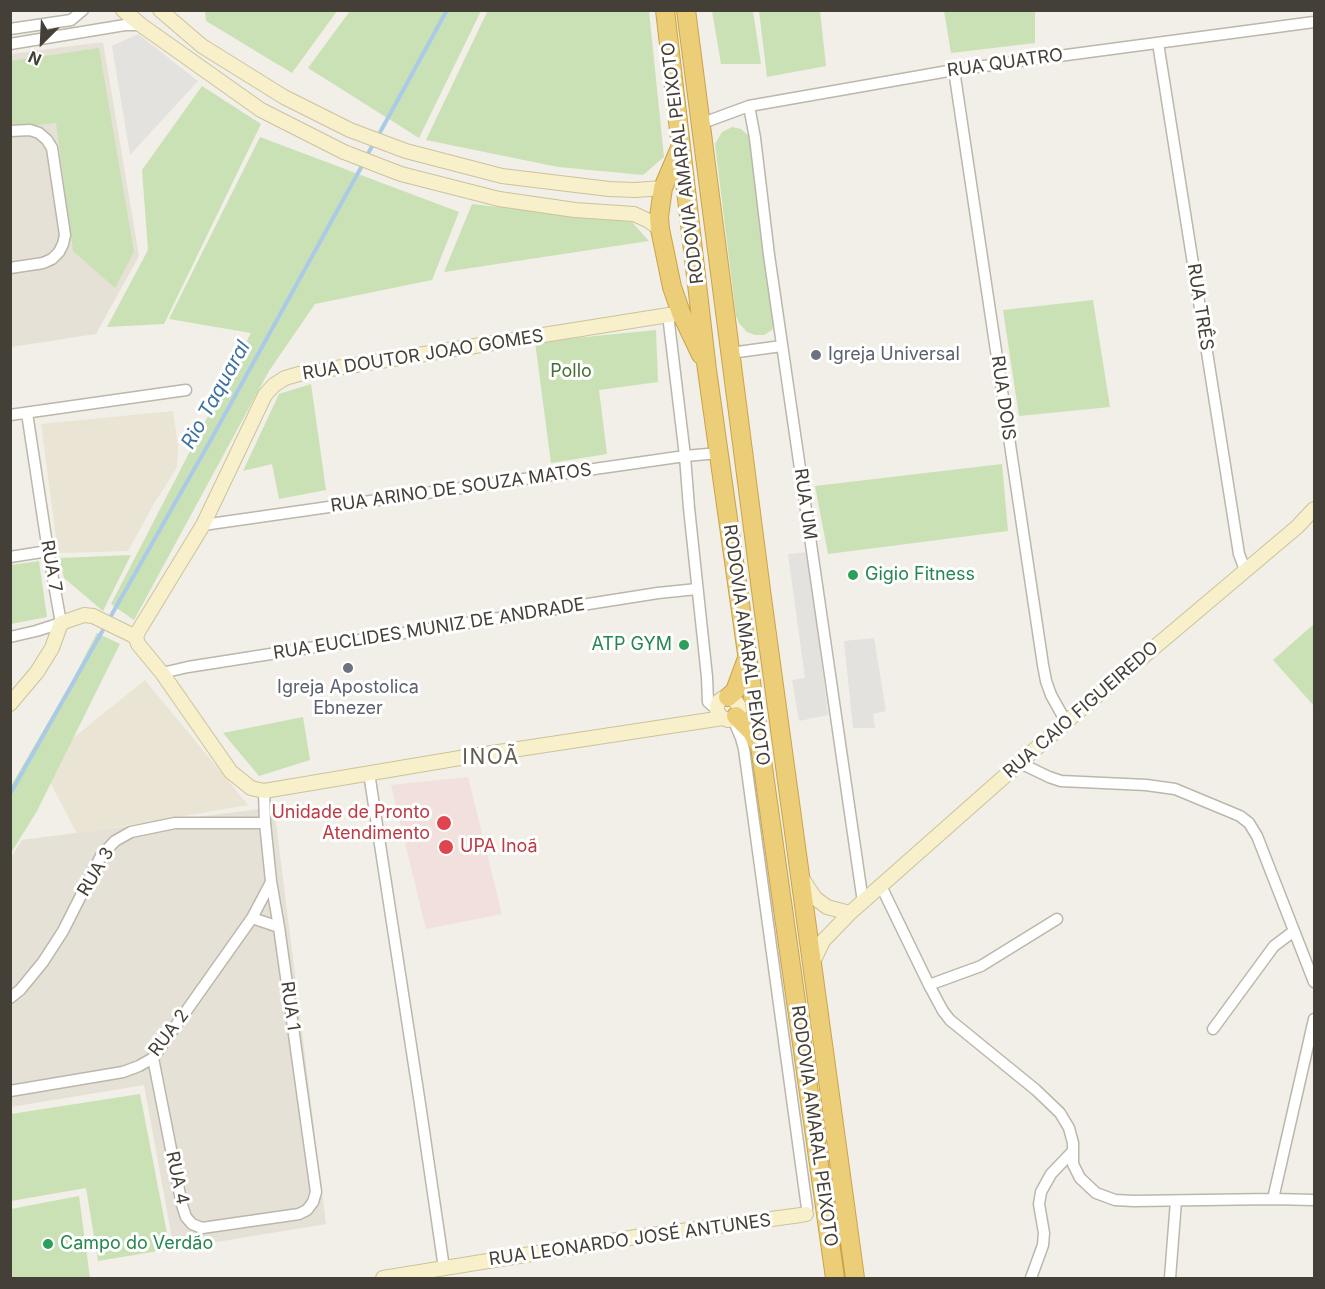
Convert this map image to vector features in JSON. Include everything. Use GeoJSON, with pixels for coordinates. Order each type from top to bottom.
{"type":"FeatureCollection","features":[{"type":"Feature","properties":{"kind":"highway","name":"RODOVIA AMARAL PEIXOTO"},"geometry":{"type":"LineString","coordinates":[[665,10],[707,370],[835,1278]]}},
{"type":"Feature","properties":{"kind":"highway","name":"RODOVIA AMARAL PEIXOTO"},"geometry":{"type":"LineString","coordinates":[[686,10],[855,1278]]}},
{"type":"Feature","properties":{"kind":"highway"},"geometry":{"type":"LineString","coordinates":[[681,146],[663,188],[659,217],[660,229],[672,287],[674,314],[707,370]]}},
{"type":"Feature","properties":{"kind":"highway"},"geometry":{"type":"LineString","coordinates":[[747,656],[727,710],[752,732],[761,749]]}},
{"type":"Feature","properties":{"kind":"street"},"geometry":{"type":"LineString","coordinates":[[10,29],[71,20],[83,10]]}},
{"type":"Feature","properties":{"kind":"street"},"geometry":{"type":"LineString","coordinates":[[123,10],[191,62],[261,110],[344,152],[401,174],[499,199],[575,210],[634,214],[660,229]]}},
{"type":"Feature","properties":{"kind":"street"},"geometry":{"type":"LineString","coordinates":[[160,10],[202,46],[284,97],[350,130],[406,152],[502,176],[597,188],[635,190],[663,188]]}},
{"type":"Feature","properties":{"kind":"street","name":"RUA QUATRO"},"geometry":{"type":"LineString","coordinates":[[700,124],[749,106],[954,69],[1314,22]]}},
{"type":"Feature","properties":{"kind":"street"},"geometry":{"type":"LineString","coordinates":[[10,44],[125,25],[141,25]]}},
{"type":"Feature","properties":{"kind":"street","name":"RUA TRÊS"},"geometry":{"type":"LineString","coordinates":[[1158,43],[1239,554],[1245,570]]}},
{"type":"Feature","properties":{"kind":"street"},"geometry":{"type":"LineString","coordinates":[[191,62],[202,46]]}},
{"type":"Feature","properties":{"kind":"street","name":"RUA DOIS"},"geometry":{"type":"LineString","coordinates":[[954,69],[1042,665],[1051,695],[1066,722]]}},
{"type":"Feature","properties":{"kind":"street","name":"RUA UM"},"geometry":{"type":"LineString","coordinates":[[749,106],[863,902]]}},
{"type":"Feature","properties":{"kind":"street"},"geometry":{"type":"LineString","coordinates":[[10,131],[30,130],[39,133],[52,148],[65,235],[59,252],[52,259],[43,263],[10,268]]}},
{"type":"Feature","properties":{"kind":"street"},"geometry":{"type":"LineString","coordinates":[[634,214],[635,190]]}},
{"type":"Feature","properties":{"kind":"street"},"geometry":{"type":"LineString","coordinates":[[674,314],[688,508],[708,702],[727,710],[744,749],[806,1214]]}},
{"type":"Feature","properties":{"kind":"street","name":"RUA DOUTOR JOAO GOMES"},"geometry":{"type":"LineString","coordinates":[[131,635],[139,630],[203,525],[265,395],[285,378],[674,314]]}},
{"type":"Feature","properties":{"kind":"street"},"geometry":{"type":"LineString","coordinates":[[730,353],[782,346]]}},
{"type":"Feature","properties":{"kind":"street"},"geometry":{"type":"LineString","coordinates":[[10,415],[186,390]]}},
{"type":"Feature","properties":{"kind":"street","name":"RUA 7"},"geometry":{"type":"LineString","coordinates":[[27,413],[61,622]]}},
{"type":"Feature","properties":{"kind":"street","name":"RUA ARINO DE SOUZA MATOS"},"geometry":{"type":"LineString","coordinates":[[203,525],[719,453]]}},
{"type":"Feature","properties":{"kind":"street","name":"RUA CAIO FIGUEIREDO"},"geometry":{"type":"LineString","coordinates":[[813,962],[823,941],[849,913],[1066,722],[1297,527],[1314,509]]}},
{"type":"Feature","properties":{"kind":"street"},"geometry":{"type":"LineString","coordinates":[[1297,527],[1314,521]]}},
{"type":"Feature","properties":{"kind":"street"},"geometry":{"type":"LineString","coordinates":[[10,556],[48,551]]}},
{"type":"Feature","properties":{"kind":"street","name":"RUA EUCLIDES MUNIZ DE ANDRADE"},"geometry":{"type":"LineString","coordinates":[[162,673],[646,595],[697,589]]}},
{"type":"Feature","properties":{"kind":"street"},"geometry":{"type":"LineString","coordinates":[[10,638],[84,615],[93,616],[131,635],[162,673],[231,771],[251,788],[264,790],[687,724],[699,716],[727,710]]}},
{"type":"Feature","properties":{"kind":"street"},"geometry":{"type":"LineString","coordinates":[[10,704],[38,672],[52,648],[61,622]]}},
{"type":"Feature","properties":{"kind":"street"},"geometry":{"type":"LineString","coordinates":[[1020,763],[1061,781],[1146,785],[1174,789],[1240,816],[1249,823],[1257,836],[1314,982]]}},
{"type":"Feature","properties":{"kind":"street"},"geometry":{"type":"LineString","coordinates":[[369,773],[444,1268]]}},
{"type":"Feature","properties":{"kind":"street","name":"RUA 1"},"geometry":{"type":"LineString","coordinates":[[264,790],[271,881],[316,1192],[307,1210],[299,1214]]}},
{"type":"Feature","properties":{"kind":"street","name":"RUA 3"},"geometry":{"type":"LineString","coordinates":[[10,998],[20,990],[43,962],[63,931],[101,856],[115,841],[131,832],[175,823],[265,823]]}},
{"type":"Feature","properties":{"kind":"street"},"geometry":{"type":"LineString","coordinates":[[800,874],[815,898],[821,903],[849,913]]}},
{"type":"Feature","properties":{"kind":"street","name":"RUA 2"},"geometry":{"type":"LineString","coordinates":[[10,1091],[123,1072],[153,1058],[252,918],[271,881]]}},
{"type":"Feature","properties":{"kind":"street"},"geometry":{"type":"LineString","coordinates":[[881,886],[943,1011],[950,1020],[1036,1090],[1060,1113],[1069,1128],[1073,1143],[1073,1164],[1080,1178],[1096,1193],[1115,1200],[1314,1200]]}},
{"type":"Feature","properties":{"kind":"street"},"geometry":{"type":"LineString","coordinates":[[252,918],[279,927]]}},
{"type":"Feature","properties":{"kind":"street"},"geometry":{"type":"LineString","coordinates":[[929,985],[981,966],[1057,919]]}},
{"type":"Feature","properties":{"kind":"street"},"geometry":{"type":"LineString","coordinates":[[1214,1029],[1274,946],[1294,931]]}},
{"type":"Feature","properties":{"kind":"street"},"geometry":{"type":"LineString","coordinates":[[1273,1199],[1314,1019]]}},
{"type":"Feature","properties":{"kind":"street","name":"RUA 4"},"geometry":{"type":"LineString","coordinates":[[153,1058],[182,1205],[192,1224],[202,1228],[299,1214]]}},
{"type":"Feature","properties":{"kind":"street"},"geometry":{"type":"LineString","coordinates":[[1031,1278],[1043,1245],[1044,1233],[1039,1204],[1041,1192],[1051,1174],[1073,1151]]}},
{"type":"Feature","properties":{"kind":"street"},"geometry":{"type":"LineString","coordinates":[[1170,1278],[1176,1201]]}},
{"type":"Feature","properties":{"kind":"street","name":"RUA LEONARDO JOSÉ ANTUNES"},"geometry":{"type":"LineString","coordinates":[[382,1278],[414,1276],[444,1268],[806,1214]]}},
{"type":"Feature","properties":{"kind":"shaded area"},"geometry":{"type":"Polygon","coordinates":[[[138,34],[198,81],[130,155],[112,46],[138,34]]]}},
{"type":"Feature","properties":{"kind":"shaded area"},"geometry":{"type":"Polygon","coordinates":[[[103,42],[139,256],[96,334],[11,347],[11,54],[103,42]]]}},
{"type":"Feature","properties":{"kind":"shaded area"},"geometry":{"type":"Polygon","coordinates":[[[173,411],[178,446],[177,468],[128,551],[58,553],[41,424],[173,411]]]}},
{"type":"Feature","properties":{"kind":"shaded area"},"geometry":{"type":"Polygon","coordinates":[[[808,552],[828,715],[799,721],[792,680],[805,678],[788,554],[808,552]]]}},
{"type":"Feature","properties":{"kind":"shaded area"},"geometry":{"type":"Polygon","coordinates":[[[874,638],[886,711],[873,714],[875,728],[853,728],[844,641],[874,638]]]}},
{"type":"Feature","properties":{"kind":"shaded area"},"geometry":{"type":"Polygon","coordinates":[[[145,680],[248,805],[77,834],[41,764],[145,680]]]}},
{"type":"Feature","properties":{"kind":"shaded area","name":"UPA Inoã"},"geometry":{"type":"Polygon","coordinates":[[[468,777],[502,914],[426,929],[391,785],[468,777]]]}},
{"type":"Feature","properties":{"kind":"shaded area"},"geometry":{"type":"Polygon","coordinates":[[[274,807],[326,1224],[174,1249],[144,1085],[11,1107],[10,859],[22,840],[274,807]]]}},
{"type":"Feature","properties":{"kind":"green space"},"geometry":{"type":"Polygon","coordinates":[[[205,10],[337,11],[292,73],[206,21],[205,10]]]}},
{"type":"Feature","properties":{"kind":"green space"},"geometry":{"type":"Polygon","coordinates":[[[488,10],[649,11],[664,157],[643,175],[558,167],[426,140],[488,10]]]}},
{"type":"Feature","properties":{"kind":"green space"},"geometry":{"type":"Polygon","coordinates":[[[350,11],[481,11],[419,138],[308,68],[350,11]]]}},
{"type":"Feature","properties":{"kind":"green space"},"geometry":{"type":"Polygon","coordinates":[[[712,11],[753,11],[761,64],[721,64],[712,11]]]}},
{"type":"Feature","properties":{"kind":"green space"},"geometry":{"type":"Polygon","coordinates":[[[759,11],[820,11],[826,66],[767,77],[759,11]]]}},
{"type":"Feature","properties":{"kind":"green space"},"geometry":{"type":"Polygon","coordinates":[[[944,11],[1035,11],[1035,43],[951,53],[944,11]]]}},
{"type":"Feature","properties":{"kind":"green space"},"geometry":{"type":"Polygon","coordinates":[[[99,48],[134,252],[115,288],[73,251],[56,123],[11,128],[11,61],[99,48]]]}},
{"type":"Feature","properties":{"kind":"green space"},"geometry":{"type":"Polygon","coordinates":[[[202,86],[261,124],[164,324],[107,327],[148,250],[142,170],[202,86]]]}},
{"type":"Feature","properties":{"kind":"green space"},"geometry":{"type":"Polygon","coordinates":[[[732,127],[741,129],[752,139],[778,319],[772,330],[764,335],[747,332],[736,316],[715,144],[722,132],[732,127]]]}},
{"type":"Feature","properties":{"kind":"green space"},"geometry":{"type":"Polygon","coordinates":[[[260,137],[459,212],[432,280],[315,304],[269,371],[134,620],[111,604],[251,333],[169,319],[260,137]]]}},
{"type":"Feature","properties":{"kind":"green space"},"geometry":{"type":"Polygon","coordinates":[[[472,204],[632,222],[649,241],[444,272],[472,204]]]}},
{"type":"Feature","properties":{"kind":"green space"},"geometry":{"type":"Polygon","coordinates":[[[1093,300],[1110,407],[1019,416],[1003,310],[1093,300]]]}},
{"type":"Feature","properties":{"kind":"green space","name":"Pollo"},"geometry":{"type":"Polygon","coordinates":[[[656,330],[658,382],[599,390],[607,454],[551,463],[535,342],[656,330]]]}},
{"type":"Feature","properties":{"kind":"green space"},"geometry":{"type":"Polygon","coordinates":[[[311,384],[326,490],[279,499],[272,464],[243,471],[279,394],[311,384]]]}},
{"type":"Feature","properties":{"kind":"green space"},"geometry":{"type":"Polygon","coordinates":[[[1002,464],[1008,531],[828,554],[815,486],[1002,464]]]}},
{"type":"Feature","properties":{"kind":"green space"},"geometry":{"type":"Polygon","coordinates":[[[131,555],[103,611],[64,578],[59,558],[131,555]]]}},
{"type":"Feature","properties":{"kind":"green space"},"geometry":{"type":"Polygon","coordinates":[[[39,561],[47,617],[11,624],[11,565],[39,561]]]}},
{"type":"Feature","properties":{"kind":"green space"},"geometry":{"type":"Polygon","coordinates":[[[1314,624],[1314,706],[1273,660],[1314,624]]]}},
{"type":"Feature","properties":{"kind":"green space"},"geometry":{"type":"Polygon","coordinates":[[[97,633],[120,644],[37,811],[11,853],[11,786],[97,633]]]}},
{"type":"Feature","properties":{"kind":"green space"},"geometry":{"type":"Polygon","coordinates":[[[303,717],[310,760],[259,776],[223,733],[303,717]]]}},
{"type":"Feature","properties":{"kind":"green space"},"geometry":{"type":"Polygon","coordinates":[[[140,1094],[170,1249],[98,1261],[86,1188],[11,1201],[11,1114],[140,1094]]]}},
{"type":"Feature","properties":{"kind":"green space","name":"Campo do Verdão"},"geometry":{"type":"Polygon","coordinates":[[[79,1196],[90,1278],[11,1278],[11,1209],[79,1196]]]}},
{"type":"Feature","properties":{"kind":"waterway","name":"Rio Taquaral"},"geometry":{"type":"LineString","coordinates":[[378,136],[447,10]]}},
{"type":"Feature","properties":{"kind":"waterway","name":"Rio Taquaral"},"geometry":{"type":"LineString","coordinates":[[366,157],[374,143]]}},
{"type":"Feature","properties":{"kind":"waterway","name":"Rio Taquaral"},"geometry":{"type":"LineString","coordinates":[[10,794],[209,443],[363,164]]}},
{"type":"Feature","properties":{"kind":"place","name":"Igreja Universal"},"geometry":{"type":"Point","coordinates":[816,355]}},
{"type":"Feature","properties":{"kind":"place","name":"Gigio Fitness"},"geometry":{"type":"Point","coordinates":[853,575]}},
{"type":"Feature","properties":{"kind":"place","name":"ATP GYM"},"geometry":{"type":"Point","coordinates":[684,645]}},
{"type":"Feature","properties":{"kind":"place","name":"Igreja Apostolica Ebnezer"},"geometry":{"type":"Point","coordinates":[348,668]}},
{"type":"Feature","properties":{"kind":"place","name":"Unidade de Pronto Atendimento"},"geometry":{"type":"Point","coordinates":[444,823]}},
{"type":"Feature","properties":{"kind":"place","name":"UPA Inoã"},"geometry":{"type":"Point","coordinates":[446,847]}},
{"type":"Feature","properties":{"kind":"place","name":"Campo do Verdão"},"geometry":{"type":"Point","coordinates":[48,1244]}},
{"type":"Feature","properties":{"kind":"district","name":"INOÃ"},"geometry":{"type":"Point","coordinates":[491,758]}}]}
